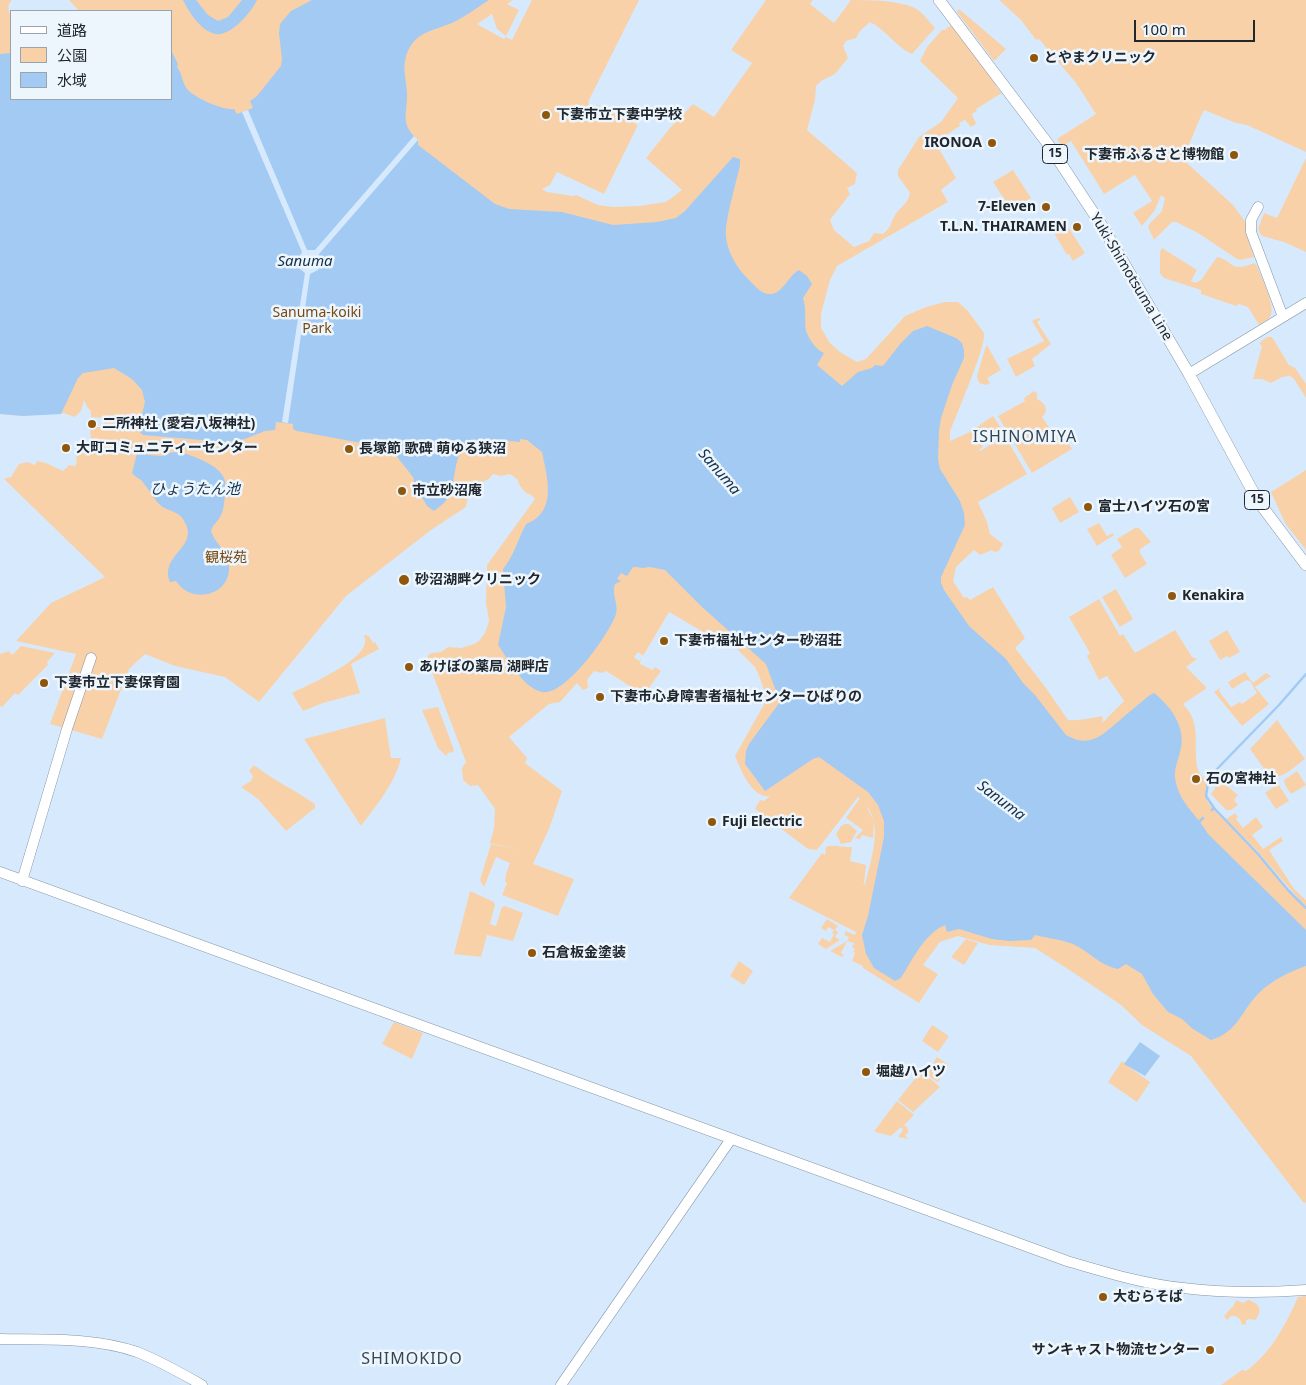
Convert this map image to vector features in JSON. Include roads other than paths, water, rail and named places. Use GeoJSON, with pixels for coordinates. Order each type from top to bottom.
{"type":"FeatureCollection","features":[{"type":"Feature","properties":{"kind":"main road","name":"Yuki-Shimotsuma Line"},"geometry":{"type":"LineString","coordinates":[[939,0],[1048,144],[1102,226],[1188,374],[1258,501],[1306,565]]}},
{"type":"Feature","properties":{"kind":"street"},"geometry":{"type":"LineString","coordinates":[[1258,207],[1251,220],[1251,232],[1283,317]]}},
{"type":"Feature","properties":{"kind":"street"},"geometry":{"type":"LineString","coordinates":[[1188,374],[1306,303]]}},
{"type":"Feature","properties":{"kind":"street"},"geometry":{"type":"LineString","coordinates":[[22,880],[90,658]]}},
{"type":"Feature","properties":{"kind":"street"},"geometry":{"type":"LineString","coordinates":[[0,872],[1067,1261],[1137,1280],[1182,1288],[1226,1291],[1306,1290]]}},
{"type":"Feature","properties":{"kind":"street"},"geometry":{"type":"LineString","coordinates":[[562,1385],[732,1139]]}},
{"type":"Feature","properties":{"kind":"street"},"geometry":{"type":"LineString","coordinates":[[0,1339],[74,1341],[107,1345],[136,1352],[168,1365],[202,1385]]}},
{"type":"Feature","properties":{"kind":"water"},"geometry":{"type":"Polygon","coordinates":[[[183,0],[196,0],[208,15],[218,21],[228,17],[242,0],[257,0],[250,12],[238,24],[225,33],[218,34],[207,31],[199,24],[183,0]]]}},
{"type":"Feature","properties":{"kind":"water","name":"Sanuma"},"geometry":{"type":"Polygon","coordinates":[[[312,0],[489,0],[456,21],[424,34],[412,43],[405,61],[406,119],[409,129],[418,140],[418,145],[495,204],[509,209],[562,212],[613,225],[657,222],[676,218],[685,211],[733,157],[740,159],[726,231],[727,244],[732,256],[747,278],[765,293],[771,294],[779,291],[799,270],[807,276],[812,284],[803,298],[806,331],[813,344],[824,353],[817,365],[842,386],[858,372],[872,368],[875,365],[883,366],[913,331],[927,326],[956,338],[962,343],[964,358],[952,385],[941,418],[939,431],[938,459],[940,469],[960,501],[965,525],[941,577],[944,590],[969,626],[1006,659],[1023,683],[1035,695],[1066,735],[1082,741],[1095,738],[1107,731],[1154,693],[1167,705],[1180,727],[1182,743],[1175,778],[1180,795],[1208,834],[1306,930],[1306,966],[1269,984],[1259,993],[1227,1032],[1211,1040],[1193,1029],[1182,1019],[1168,1012],[1153,994],[1142,974],[1126,964],[1118,969],[1110,967],[1076,946],[1035,935],[1031,940],[1009,941],[992,939],[959,929],[947,932],[945,925],[931,934],[925,941],[901,978],[895,981],[874,968],[866,954],[862,935],[868,916],[884,837],[884,821],[878,805],[868,792],[819,757],[813,759],[765,791],[745,764],[746,751],[749,744],[780,702],[766,664],[702,607],[665,570],[650,567],[633,567],[627,576],[621,573],[617,579],[621,581],[615,584],[614,588],[617,606],[616,614],[605,635],[574,675],[552,691],[542,692],[528,685],[498,645],[506,607],[503,569],[513,553],[526,524],[543,511],[548,493],[542,452],[527,440],[520,439],[520,442],[495,439],[480,440],[464,448],[457,461],[449,497],[434,511],[427,506],[416,487],[413,477],[394,453],[372,445],[297,431],[293,429],[293,424],[276,422],[275,430],[265,431],[245,439],[225,442],[143,435],[138,430],[145,402],[142,390],[132,379],[114,368],[83,373],[78,378],[61,414],[23,416],[0,414],[0,54],[10,53],[10,100],[172,100],[172,52],[184,83],[190,92],[216,106],[234,109],[237,114],[253,108],[250,101],[257,96],[281,66],[280,24],[291,11],[312,0]]]}},
{"type":"Feature","properties":{"kind":"water","name":"ひょうたん池"},"geometry":{"type":"Polygon","coordinates":[[[139,445],[143,446],[143,452],[148,455],[162,456],[177,452],[188,455],[212,465],[223,476],[225,496],[222,513],[211,531],[224,552],[229,566],[228,576],[224,584],[217,590],[209,594],[200,595],[191,593],[176,581],[170,582],[168,572],[170,564],[184,544],[187,537],[187,529],[181,516],[160,505],[141,480],[132,473],[139,445]]]}},
{"type":"Feature","properties":{"kind":"water"},"geometry":{"type":"Polygon","coordinates":[[[1140,1042],[1160,1056],[1145,1076],[1124,1064],[1140,1042]]]}},
{"type":"Feature","properties":{"kind":"waterway"},"geometry":{"type":"LineString","coordinates":[[1212,810],[1214,808],[1206,796],[1208,783],[1218,768],[1306,674]]}},
{"type":"Feature","properties":{"kind":"waterway"},"geometry":{"type":"LineString","coordinates":[[1214,808],[1306,908]]}},
{"type":"Feature","properties":{"kind":"waterway"},"geometry":{"type":"LineString","coordinates":[[1199,822],[1203,818]]}},
{"type":"Feature","properties":{"kind":"place","name":"とやまクリニック"},"geometry":{"type":"Point","coordinates":[1034,58]}},
{"type":"Feature","properties":{"kind":"place","name":"下妻市立下妻中学校"},"geometry":{"type":"Point","coordinates":[546,115]}},
{"type":"Feature","properties":{"kind":"place","name":"IRONOA"},"geometry":{"type":"Point","coordinates":[992,143]}},
{"type":"Feature","properties":{"kind":"place","name":"下妻市ふるさと博物館"},"geometry":{"type":"Point","coordinates":[1234,155]}},
{"type":"Feature","properties":{"kind":"place","name":"7-Eleven"},"geometry":{"type":"Point","coordinates":[1046,207]}},
{"type":"Feature","properties":{"kind":"place","name":"T.L.N. THAIRAMEN"},"geometry":{"type":"Point","coordinates":[1077,227]}},
{"type":"Feature","properties":{"kind":"place","name":"二所神社 (愛宕八坂神社)"},"geometry":{"type":"Point","coordinates":[92,424]}},
{"type":"Feature","properties":{"kind":"place","name":"大町コミュニティーセンター"},"geometry":{"type":"Point","coordinates":[66,448]}},
{"type":"Feature","properties":{"kind":"place","name":"長塚節 歌碑 萌ゆる狭沼"},"geometry":{"type":"Point","coordinates":[349,449]}},
{"type":"Feature","properties":{"kind":"place","name":"市立砂沼庵"},"geometry":{"type":"Point","coordinates":[402,491]}},
{"type":"Feature","properties":{"kind":"place","name":"富士ハイツ石の宮"},"geometry":{"type":"Point","coordinates":[1088,507]}},
{"type":"Feature","properties":{"kind":"place","name":"砂沼湖畔クリニック"},"geometry":{"type":"Point","coordinates":[404,580]}},
{"type":"Feature","properties":{"kind":"place","name":"Kenakira"},"geometry":{"type":"Point","coordinates":[1172,596]}},
{"type":"Feature","properties":{"kind":"place","name":"下妻市福祉センター砂沼荘"},"geometry":{"type":"Point","coordinates":[664,641]}},
{"type":"Feature","properties":{"kind":"place","name":"あけぼの薬局 湖畔店"},"geometry":{"type":"Point","coordinates":[409,667]}},
{"type":"Feature","properties":{"kind":"place","name":"下妻市立下妻保育園"},"geometry":{"type":"Point","coordinates":[44,683]}},
{"type":"Feature","properties":{"kind":"place","name":"下妻市心身障害者福祉センターひばりの"},"geometry":{"type":"Point","coordinates":[600,697]}},
{"type":"Feature","properties":{"kind":"place","name":"石の宮神社"},"geometry":{"type":"Point","coordinates":[1196,779]}},
{"type":"Feature","properties":{"kind":"place","name":"Fuji Electric"},"geometry":{"type":"Point","coordinates":[712,822]}},
{"type":"Feature","properties":{"kind":"place","name":"石倉板金塗装"},"geometry":{"type":"Point","coordinates":[532,953]}},
{"type":"Feature","properties":{"kind":"place","name":"堀越ハイツ"},"geometry":{"type":"Point","coordinates":[866,1072]}},
{"type":"Feature","properties":{"kind":"place","name":"大むらそば"},"geometry":{"type":"Point","coordinates":[1103,1297]}},
{"type":"Feature","properties":{"kind":"place","name":"サンキャスト物流センター"},"geometry":{"type":"Point","coordinates":[1210,1350]}},
{"type":"Feature","properties":{"kind":"district","name":"ISHINOMIYA"},"geometry":{"type":"Point","coordinates":[1025,437]}},
{"type":"Feature","properties":{"kind":"district","name":"SHIMOKIDO"},"geometry":{"type":"Point","coordinates":[412,1359]}},
{"type":"Feature","properties":{"kind":"park label","name":"Sanuma-koiki Park"},"geometry":{"type":"Point","coordinates":[317,322]}},
{"type":"Feature","properties":{"kind":"park label","name":"観桜苑"},"geometry":{"type":"Point","coordinates":[226,558]}}]}
